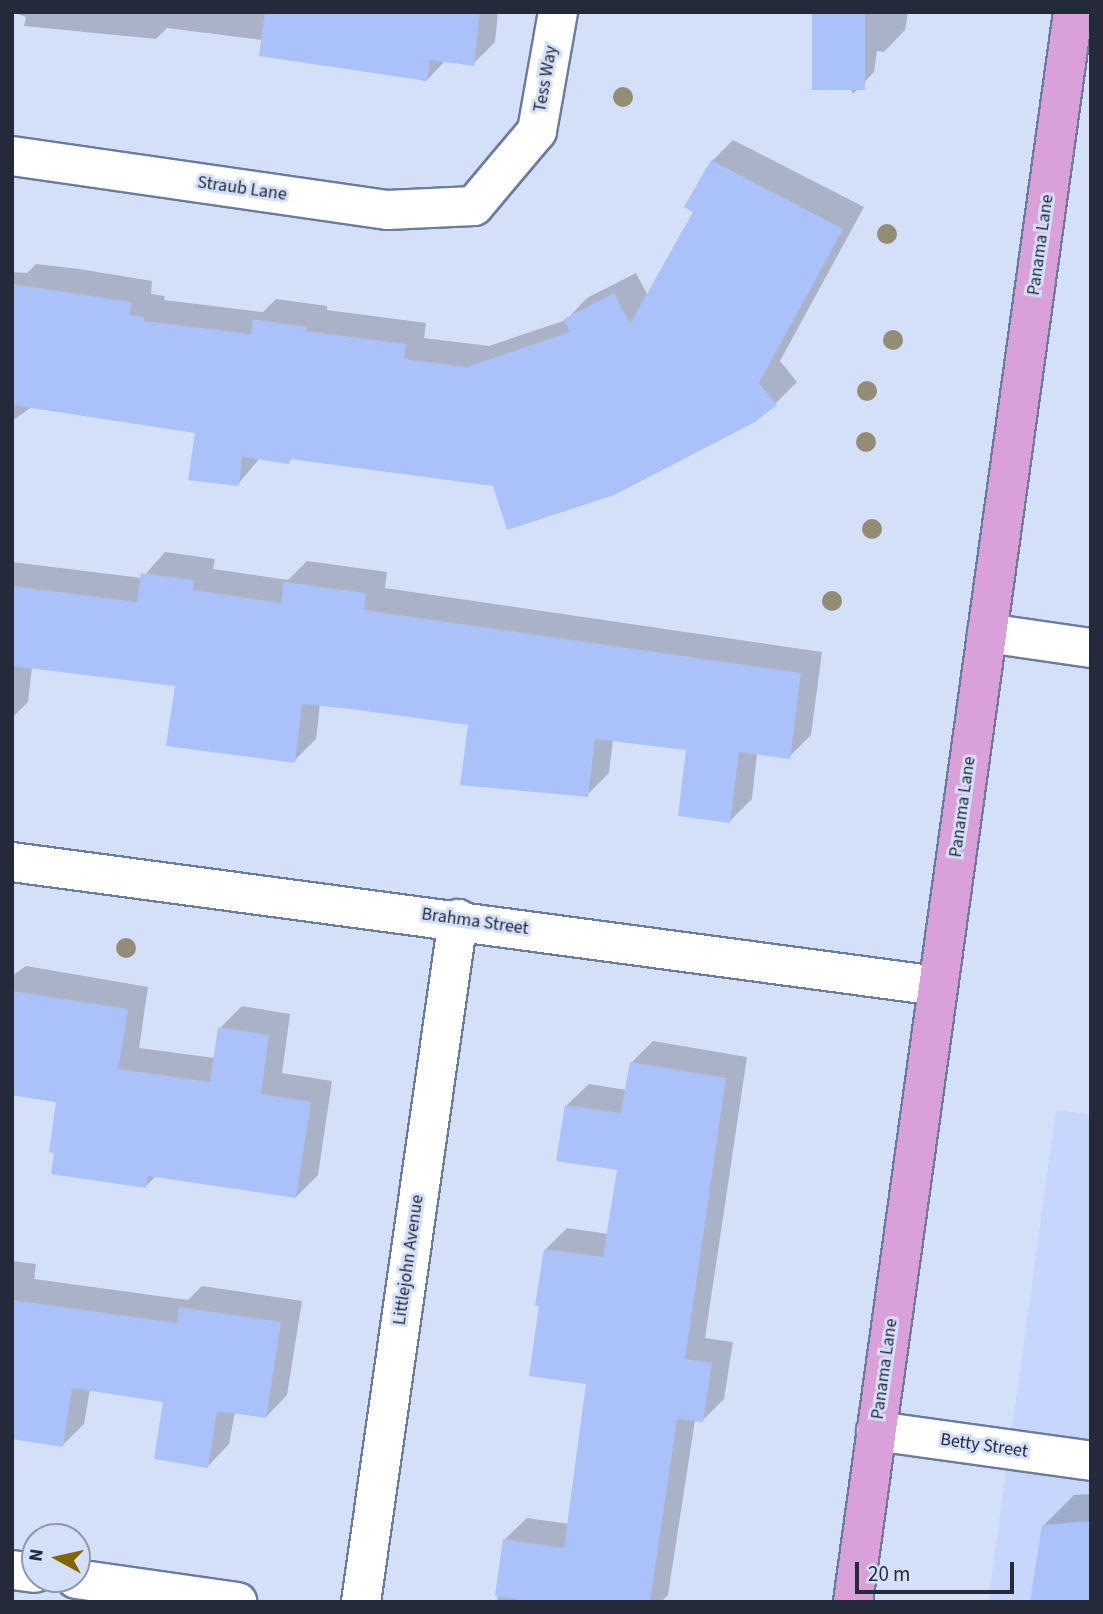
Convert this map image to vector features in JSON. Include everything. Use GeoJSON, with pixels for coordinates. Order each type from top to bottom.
{"type":"FeatureCollection","features":[{"type":"Feature","properties":{"kind":"main road","name":"Panama Lane"},"geometry":{"type":"LineString","coordinates":[[853,1602],[1073,12]]}},
{"type":"Feature","properties":{"kind":"street","name":"Tess Way"},"geometry":{"type":"LineString","coordinates":[[474,206],[537,131],[558,12]]}},
{"type":"Feature","properties":{"kind":"street","name":"Straub Lane"},"geometry":{"type":"LineString","coordinates":[[12,156],[387,210],[474,206]]}},
{"type":"Feature","properties":{"kind":"street"},"geometry":{"type":"LineString","coordinates":[[987,633],[1091,648]]}},
{"type":"Feature","properties":{"kind":"street","name":"Brahma Street"},"geometry":{"type":"LineString","coordinates":[[12,862],[458,919],[938,986]]}},
{"type":"Feature","properties":{"kind":"street","name":"Littlejohn Avenue"},"geometry":{"type":"LineString","coordinates":[[361,1602],[458,919]]}},
{"type":"Feature","properties":{"kind":"street","name":"Betty Street"},"geometry":{"type":"LineString","coordinates":[[876,1431],[1091,1461]]}},
{"type":"Feature","properties":{"kind":"street"},"geometry":{"type":"LineString","coordinates":[[91,1581],[237,1602]]}},
{"type":"Feature","properties":{"kind":"shaded area"},"geometry":{"type":"Polygon","coordinates":[[[1056,1110],[1091,1115],[1091,1602],[988,1602],[1056,1110]]]}},
{"type":"Feature","properties":{"kind":"building"},"geometry":{"type":"Polygon","coordinates":[[[265,12],[480,12],[474,66],[430,60],[427,81],[259,56],[265,12]]]}},
{"type":"Feature","properties":{"kind":"building"},"geometry":{"type":"Polygon","coordinates":[[[812,12],[865,12],[865,90],[812,90],[812,12]]]}},
{"type":"Feature","properties":{"kind":"building"},"geometry":{"type":"Polygon","coordinates":[[[711,160],[843,229],[759,383],[777,405],[755,422],[614,495],[507,530],[493,486],[290,459],[289,464],[242,457],[239,486],[188,480],[195,433],[12,405],[12,284],[132,302],[130,315],[144,317],[144,321],[251,334],[253,319],[307,327],[306,331],[406,344],[404,359],[467,367],[570,332],[564,319],[614,293],[630,324],[693,212],[684,207],[711,160]]]}},
{"type":"Feature","properties":{"kind":"building"},"geometry":{"type":"Polygon","coordinates":[[[141,573],[194,580],[193,590],[281,603],[284,582],[366,593],[364,610],[801,673],[790,759],[739,752],[730,823],[678,816],[686,750],[595,739],[588,797],[460,785],[468,725],[351,709],[302,704],[295,763],[166,746],[175,686],[12,666],[12,586],[137,602],[141,573]]]}},
{"type":"Feature","properties":{"kind":"building"},"geometry":{"type":"Polygon","coordinates":[[[12,991],[128,1009],[118,1069],[210,1082],[218,1027],[269,1035],[261,1094],[311,1102],[296,1198],[148,1176],[146,1188],[51,1174],[54,1153],[49,1152],[56,1102],[12,1095],[12,991]]]}},
{"type":"Feature","properties":{"kind":"building"},"geometry":{"type":"Polygon","coordinates":[[[630,1062],[726,1078],[685,1359],[712,1363],[703,1422],[677,1419],[650,1602],[533,1602],[495,1596],[503,1539],[564,1548],[586,1384],[529,1376],[539,1306],[535,1306],[544,1249],[603,1257],[617,1170],[556,1161],[565,1105],[621,1113],[630,1062]]]}},
{"type":"Feature","properties":{"kind":"building"},"geometry":{"type":"Polygon","coordinates":[[[12,1300],[177,1323],[179,1307],[281,1322],[266,1418],[217,1411],[208,1468],[154,1459],[163,1402],[72,1388],[63,1447],[12,1439],[12,1300]]]}},
{"type":"Feature","properties":{"kind":"building"},"geometry":{"type":"Polygon","coordinates":[[[1091,1521],[1091,1602],[1030,1602],[1042,1525],[1091,1521]]]}}]}
